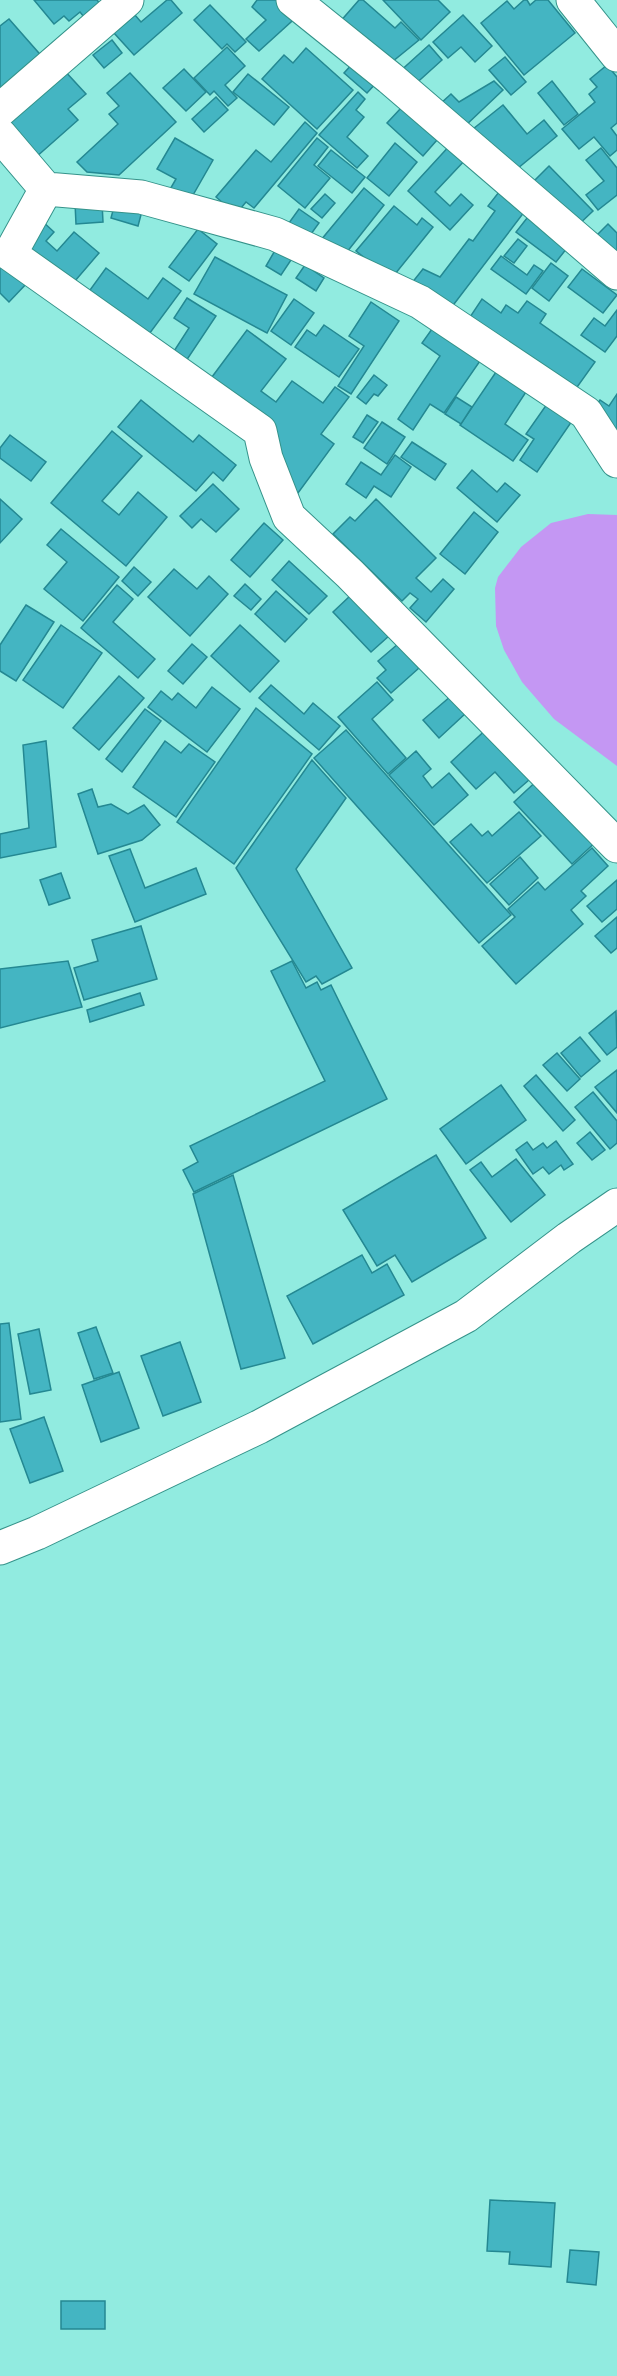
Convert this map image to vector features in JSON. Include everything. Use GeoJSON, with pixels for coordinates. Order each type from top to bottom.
{"type":"FeatureCollection","features":[{"type":"Feature","properties":{"kind":"street"},"geometry":{"type":"LineString","coordinates":[[0,110],[127,0]]}},
{"type":"Feature","properties":{"kind":"street"},"geometry":{"type":"LineString","coordinates":[[294,0],[390,78],[617,273]]}},
{"type":"Feature","properties":{"kind":"street"},"geometry":{"type":"LineString","coordinates":[[573,0],[617,55]]}},
{"type":"Feature","properties":{"kind":"street"},"geometry":{"type":"LineString","coordinates":[[0,135],[46,189],[141,197],[275,234],[420,302],[586,413],[617,461]]}},
{"type":"Feature","properties":{"kind":"street"},"geometry":{"type":"LineString","coordinates":[[46,189],[10,254],[260,431],[266,458],[289,518],[350,574],[617,846]]}},
{"type":"Feature","properties":{"kind":"street"},"geometry":{"type":"LineString","coordinates":[[0,1548],[38,1533],[259,1427],[466,1316],[569,1238],[617,1205]]}},
{"type":"Feature","properties":{"kind":"shaded area"},"geometry":{"type":"Polygon","coordinates":[[[588,514],[617,515],[617,766],[554,719],[522,682],[504,650],[496,626],[495,588],[498,577],[521,547],[551,523],[588,514]]]}},
{"type":"Feature","properties":{"kind":"building"},"geometry":{"type":"Polygon","coordinates":[[[34,0],[97,0],[104,8],[88,22],[80,12],[69,21],[64,16],[54,24],[34,0]]]}},
{"type":"Feature","properties":{"kind":"building"},"geometry":{"type":"Polygon","coordinates":[[[167,0],[171,0],[182,13],[134,55],[114,33],[135,15],[141,22],[167,0]]]}},
{"type":"Feature","properties":{"kind":"building"},"geometry":{"type":"Polygon","coordinates":[[[257,0],[287,0],[302,12],[259,51],[246,39],[266,20],[252,7],[257,0]]]}},
{"type":"Feature","properties":{"kind":"building"},"geometry":{"type":"Polygon","coordinates":[[[359,0],[363,0],[395,28],[401,22],[419,40],[387,66],[339,23],[359,0]]]}},
{"type":"Feature","properties":{"kind":"building"},"geometry":{"type":"Polygon","coordinates":[[[383,0],[438,0],[450,12],[421,40],[383,0]]]}},
{"type":"Feature","properties":{"kind":"building"},"geometry":{"type":"Polygon","coordinates":[[[527,0],[530,5],[536,0],[548,0],[575,33],[524,75],[481,23],[507,1],[514,9],[527,0]]]}},
{"type":"Feature","properties":{"kind":"building"},"geometry":{"type":"Polygon","coordinates":[[[210,5],[246,42],[235,52],[227,44],[222,49],[194,20],[210,5]]]}},
{"type":"Feature","properties":{"kind":"building"},"geometry":{"type":"Polygon","coordinates":[[[463,15],[492,46],[475,62],[461,47],[448,58],[433,42],[463,15]]]}},
{"type":"Feature","properties":{"kind":"building"},"geometry":{"type":"Polygon","coordinates":[[[9,19],[45,60],[0,98],[0,26],[9,19]]]}},
{"type":"Feature","properties":{"kind":"building"},"geometry":{"type":"Polygon","coordinates":[[[112,40],[122,53],[104,68],[93,55],[112,40]]]}},
{"type":"Feature","properties":{"kind":"building"},"geometry":{"type":"Polygon","coordinates":[[[429,45],[442,60],[411,88],[397,74],[429,45]]]}},
{"type":"Feature","properties":{"kind":"building"},"geometry":{"type":"Polygon","coordinates":[[[227,47],[245,66],[225,85],[237,98],[228,106],[214,91],[210,95],[194,78],[227,47]]]}},
{"type":"Feature","properties":{"kind":"building"},"geometry":{"type":"Polygon","coordinates":[[[306,48],[353,90],[317,129],[262,79],[284,55],[293,63],[306,48]]]}},
{"type":"Feature","properties":{"kind":"building"},"geometry":{"type":"Polygon","coordinates":[[[505,57],[526,82],[511,95],[489,70],[505,57]]]}},
{"type":"Feature","properties":{"kind":"building"},"geometry":{"type":"Polygon","coordinates":[[[354,62],[377,82],[367,93],[344,73],[354,62]]]}},
{"type":"Feature","properties":{"kind":"building"},"geometry":{"type":"Polygon","coordinates":[[[607,65],[617,77],[617,123],[611,128],[617,136],[617,150],[610,156],[594,137],[579,149],[562,129],[595,102],[589,94],[597,87],[590,79],[607,65]]]}},
{"type":"Feature","properties":{"kind":"building"},"geometry":{"type":"Polygon","coordinates":[[[63,69],[86,94],[68,109],[78,120],[35,158],[3,122],[63,69]]]}},
{"type":"Feature","properties":{"kind":"building"},"geometry":{"type":"Polygon","coordinates":[[[184,69],[206,92],[186,111],[163,88],[184,69]]]}},
{"type":"Feature","properties":{"kind":"building"},"geometry":{"type":"Polygon","coordinates":[[[130,73],[176,122],[119,175],[87,172],[77,162],[118,124],[109,114],[119,106],[107,93],[130,73]]]}},
{"type":"Feature","properties":{"kind":"building"},"geometry":{"type":"Polygon","coordinates":[[[248,74],[289,107],[274,125],[233,92],[248,74]]]}},
{"type":"Feature","properties":{"kind":"building"},"geometry":{"type":"Polygon","coordinates":[[[494,81],[503,90],[463,128],[440,104],[451,94],[459,102],[494,81]]]}},
{"type":"Feature","properties":{"kind":"building"},"geometry":{"type":"Polygon","coordinates":[[[552,81],[578,114],[564,125],[538,93],[552,81]]]}},
{"type":"Feature","properties":{"kind":"building"},"geometry":{"type":"Polygon","coordinates":[[[358,92],[365,99],[356,110],[364,117],[347,137],[368,156],[357,168],[319,135],[358,92]]]}},
{"type":"Feature","properties":{"kind":"building"},"geometry":{"type":"Polygon","coordinates":[[[216,97],[228,110],[204,132],[192,119],[216,97]]]}},
{"type":"Feature","properties":{"kind":"building"},"geometry":{"type":"Polygon","coordinates":[[[503,105],[527,134],[544,120],[557,136],[512,173],[468,133],[503,105]]]}},
{"type":"Feature","properties":{"kind":"building"},"geometry":{"type":"Polygon","coordinates":[[[401,108],[437,140],[423,156],[387,123],[401,108]]]}},
{"type":"Feature","properties":{"kind":"building"},"geometry":{"type":"Polygon","coordinates":[[[305,122],[317,133],[254,208],[246,202],[236,214],[216,197],[256,150],[271,162],[305,122]]]}},
{"type":"Feature","properties":{"kind":"building"},"geometry":{"type":"Polygon","coordinates":[[[175,138],[213,160],[189,202],[169,191],[176,179],[157,169],[175,138]]]}},
{"type":"Feature","properties":{"kind":"building"},"geometry":{"type":"Polygon","coordinates":[[[317,138],[328,147],[314,165],[330,178],[305,208],[278,186],[317,138]]]}},
{"type":"Feature","properties":{"kind":"building"},"geometry":{"type":"Polygon","coordinates":[[[395,143],[417,162],[389,196],[367,178],[395,143]]]}},
{"type":"Feature","properties":{"kind":"building"},"geometry":{"type":"Polygon","coordinates":[[[452,143],[467,158],[435,192],[450,206],[461,194],[473,205],[450,230],[408,191],[452,143]]]}},
{"type":"Feature","properties":{"kind":"building"},"geometry":{"type":"Polygon","coordinates":[[[601,148],[617,168],[617,195],[598,210],[586,195],[604,181],[586,160],[601,148]]]}},
{"type":"Feature","properties":{"kind":"building"},"geometry":{"type":"Polygon","coordinates":[[[331,150],[365,177],[352,193],[318,166],[331,150]]]}},
{"type":"Feature","properties":{"kind":"building"},"geometry":{"type":"Polygon","coordinates":[[[549,166],[593,211],[574,229],[530,185],[549,166]]]}},
{"type":"Feature","properties":{"kind":"building"},"geometry":{"type":"Polygon","coordinates":[[[364,188],[384,205],[343,257],[321,240],[364,188]]]}},
{"type":"Feature","properties":{"kind":"building"},"geometry":{"type":"Polygon","coordinates":[[[499,192],[525,211],[451,308],[411,284],[423,269],[440,277],[469,239],[473,241],[495,211],[488,206],[499,192]]]}},
{"type":"Feature","properties":{"kind":"building"},"geometry":{"type":"Polygon","coordinates":[[[325,194],[335,203],[322,218],[311,209],[325,194]]]}},
{"type":"Feature","properties":{"kind":"building"},"geometry":{"type":"Polygon","coordinates":[[[102,202],[103,222],[76,224],[75,203],[102,202]]]}},
{"type":"Feature","properties":{"kind":"building"},"geometry":{"type":"Polygon","coordinates":[[[115,203],[142,211],[138,226],[111,218],[115,203]]]}},
{"type":"Feature","properties":{"kind":"building"},"geometry":{"type":"Polygon","coordinates":[[[394,206],[417,225],[422,218],[433,227],[391,279],[356,251],[394,206]]]}},
{"type":"Feature","properties":{"kind":"building"},"geometry":{"type":"Polygon","coordinates":[[[299,209],[319,223],[306,241],[286,227],[299,209]]]}},
{"type":"Feature","properties":{"kind":"building"},"geometry":{"type":"Polygon","coordinates":[[[531,213],[571,243],[556,262],[516,232],[531,213]]]}},
{"type":"Feature","properties":{"kind":"building"},"geometry":{"type":"Polygon","coordinates":[[[41,220],[54,232],[46,241],[57,251],[74,232],[99,253],[69,288],[19,245],[41,220]]]}},
{"type":"Feature","properties":{"kind":"building"},"geometry":{"type":"Polygon","coordinates":[[[608,224],[617,233],[617,267],[591,241],[608,224]]]}},
{"type":"Feature","properties":{"kind":"building"},"geometry":{"type":"Polygon","coordinates":[[[198,229],[217,244],[189,281],[169,267],[198,229]]]}},
{"type":"Feature","properties":{"kind":"building"},"geometry":{"type":"Polygon","coordinates":[[[518,239],[527,246],[514,263],[504,256],[518,239]]]}},
{"type":"Feature","properties":{"kind":"building"},"geometry":{"type":"Polygon","coordinates":[[[277,247],[293,257],[281,275],[266,266],[277,247]]]}},
{"type":"Feature","properties":{"kind":"building"},"geometry":{"type":"Polygon","coordinates":[[[0,255],[28,282],[9,302],[0,293],[0,255]]]}},
{"type":"Feature","properties":{"kind":"building"},"geometry":{"type":"Polygon","coordinates":[[[501,256],[527,275],[534,265],[543,271],[526,294],[491,269],[501,256]]]}},
{"type":"Feature","properties":{"kind":"building"},"geometry":{"type":"Polygon","coordinates":[[[215,257],[287,295],[267,333],[194,294],[215,257]]]}},
{"type":"Feature","properties":{"kind":"building"},"geometry":{"type":"Polygon","coordinates":[[[551,263],[568,276],[549,301],[532,288],[551,263]]]}},
{"type":"Feature","properties":{"kind":"building"},"geometry":{"type":"Polygon","coordinates":[[[305,265],[324,278],[316,291],[296,278],[305,265]]]}},
{"type":"Feature","properties":{"kind":"building"},"geometry":{"type":"Polygon","coordinates":[[[106,268],[148,299],[163,278],[181,291],[141,345],[82,301],[106,268]]]}},
{"type":"Feature","properties":{"kind":"building"},"geometry":{"type":"Polygon","coordinates":[[[582,269],[617,295],[603,313],[568,287],[582,269]]]}},
{"type":"Feature","properties":{"kind":"building"},"geometry":{"type":"Polygon","coordinates":[[[187,298],[216,316],[180,370],[167,362],[189,328],[174,318],[187,298]]]}},
{"type":"Feature","properties":{"kind":"building"},"geometry":{"type":"Polygon","coordinates":[[[294,299],[314,313],[291,345],[271,331],[294,299]]]}},
{"type":"Feature","properties":{"kind":"building"},"geometry":{"type":"Polygon","coordinates":[[[482,299],[501,313],[506,305],[518,313],[527,301],[546,314],[540,323],[595,362],[570,397],[470,317],[482,299]]]}},
{"type":"Feature","properties":{"kind":"building"},"geometry":{"type":"Polygon","coordinates":[[[371,302],[399,321],[351,394],[338,386],[364,346],[349,336],[371,302]]]}},
{"type":"Feature","properties":{"kind":"building"},"geometry":{"type":"Polygon","coordinates":[[[617,310],[617,336],[605,352],[581,335],[594,318],[605,326],[617,310]]]}},
{"type":"Feature","properties":{"kind":"building"},"geometry":{"type":"Polygon","coordinates":[[[324,325],[359,349],[339,377],[295,347],[307,330],[316,336],[324,325]]]}},
{"type":"Feature","properties":{"kind":"building"},"geometry":{"type":"Polygon","coordinates":[[[432,329],[480,361],[444,413],[430,404],[413,430],[398,419],[440,356],[422,343],[432,329]]]}},
{"type":"Feature","properties":{"kind":"building"},"geometry":{"type":"Polygon","coordinates":[[[247,330],[286,359],[261,391],[276,402],[292,381],[323,403],[335,387],[349,397],[321,434],[334,444],[298,493],[284,482],[270,460],[280,446],[206,385],[247,330]]]}},
{"type":"Feature","properties":{"kind":"building"},"geometry":{"type":"Polygon","coordinates":[[[496,372],[526,392],[505,424],[528,440],[513,461],[460,425],[496,372]]]}},
{"type":"Feature","properties":{"kind":"building"},"geometry":{"type":"Polygon","coordinates":[[[374,375],[387,385],[378,396],[374,394],[366,404],[357,397],[374,375]]]}},
{"type":"Feature","properties":{"kind":"building"},"geometry":{"type":"Polygon","coordinates":[[[617,394],[616,431],[591,413],[600,400],[609,406],[617,394]]]}},
{"type":"Feature","properties":{"kind":"building"},"geometry":{"type":"Polygon","coordinates":[[[456,397],[472,407],[461,424],[445,414],[456,397]]]}},
{"type":"Feature","properties":{"kind":"building"},"geometry":{"type":"Polygon","coordinates":[[[141,400],[193,442],[199,435],[236,465],[223,481],[213,472],[196,491],[118,427],[141,400]]]}},
{"type":"Feature","properties":{"kind":"building"},"geometry":{"type":"Polygon","coordinates":[[[547,404],[572,421],[537,472],[520,460],[534,439],[526,434],[547,404]]]}},
{"type":"Feature","properties":{"kind":"building"},"geometry":{"type":"Polygon","coordinates":[[[367,415],[378,422],[363,443],[353,437],[367,415]]]}},
{"type":"Feature","properties":{"kind":"building"},"geometry":{"type":"Polygon","coordinates":[[[382,422],[405,437],[387,464],[364,448],[382,422]]]}},
{"type":"Feature","properties":{"kind":"building"},"geometry":{"type":"Polygon","coordinates":[[[112,431],[142,456],[102,501],[119,515],[138,492],[167,517],[126,566],[51,503],[112,431]]]}},
{"type":"Feature","properties":{"kind":"building"},"geometry":{"type":"Polygon","coordinates":[[[10,435],[46,462],[31,481],[0,458],[0,448],[10,435]]]}},
{"type":"Feature","properties":{"kind":"building"},"geometry":{"type":"Polygon","coordinates":[[[412,442],[446,464],[435,480],[401,457],[412,442]]]}},
{"type":"Feature","properties":{"kind":"building"},"geometry":{"type":"Polygon","coordinates":[[[395,455],[411,467],[391,497],[374,486],[366,498],[346,484],[361,462],[381,475],[395,455]]]}},
{"type":"Feature","properties":{"kind":"building"},"geometry":{"type":"Polygon","coordinates":[[[472,470],[497,492],[505,483],[520,495],[497,522],[457,488],[472,470]]]}},
{"type":"Feature","properties":{"kind":"building"},"geometry":{"type":"Polygon","coordinates":[[[213,484],[239,509],[216,532],[201,519],[192,528],[180,516],[213,484]]]}},
{"type":"Feature","properties":{"kind":"building"},"geometry":{"type":"Polygon","coordinates":[[[0,499],[22,519],[0,543],[0,499]]]}},
{"type":"Feature","properties":{"kind":"building"},"geometry":{"type":"Polygon","coordinates":[[[376,499],[436,558],[416,578],[431,592],[443,579],[454,589],[426,622],[410,608],[418,599],[410,593],[402,601],[333,534],[350,517],[355,521],[376,499]]]}},
{"type":"Feature","properties":{"kind":"building"},"geometry":{"type":"Polygon","coordinates":[[[474,512],[498,532],[465,574],[440,554],[474,512]]]}},
{"type":"Feature","properties":{"kind":"building"},"geometry":{"type":"Polygon","coordinates":[[[264,523],[283,540],[250,577],[231,560],[264,523]]]}},
{"type":"Feature","properties":{"kind":"building"},"geometry":{"type":"Polygon","coordinates":[[[61,529],[119,577],[83,621],[44,589],[67,562],[47,545],[61,529]]]}},
{"type":"Feature","properties":{"kind":"building"},"geometry":{"type":"Polygon","coordinates":[[[289,561],[327,596],[309,614],[272,580],[289,561]]]}},
{"type":"Feature","properties":{"kind":"building"},"geometry":{"type":"Polygon","coordinates":[[[134,567],[151,582],[138,596],[122,581],[134,567]]]}},
{"type":"Feature","properties":{"kind":"building"},"geometry":{"type":"Polygon","coordinates":[[[174,569],[197,589],[209,576],[228,594],[190,636],[148,597],[174,569]]]}},
{"type":"Feature","properties":{"kind":"building"},"geometry":{"type":"Polygon","coordinates":[[[245,584],[261,599],[251,610],[234,596],[245,584]]]}},
{"type":"Feature","properties":{"kind":"building"},"geometry":{"type":"Polygon","coordinates":[[[117,585],[133,599],[113,622],[155,659],[138,678],[81,628],[117,585]]]}},
{"type":"Feature","properties":{"kind":"building"},"geometry":{"type":"Polygon","coordinates":[[[276,591],[307,619],[285,642],[255,614],[276,591]]]}},
{"type":"Feature","properties":{"kind":"building"},"geometry":{"type":"Polygon","coordinates":[[[351,595],[390,635],[371,652],[333,612],[351,595]]]}},
{"type":"Feature","properties":{"kind":"building"},"geometry":{"type":"Polygon","coordinates":[[[26,605],[54,622],[16,681],[0,671],[0,645],[26,605]]]}},
{"type":"Feature","properties":{"kind":"building"},"geometry":{"type":"Polygon","coordinates":[[[61,625],[102,653],[63,708],[23,680],[61,625]]]}},
{"type":"Feature","properties":{"kind":"building"},"geometry":{"type":"Polygon","coordinates":[[[240,625],[279,661],[250,692],[211,656],[240,625]]]}},
{"type":"Feature","properties":{"kind":"building"},"geometry":{"type":"Polygon","coordinates":[[[192,644],[207,657],[183,684],[168,671],[192,644]]]}},
{"type":"Feature","properties":{"kind":"building"},"geometry":{"type":"Polygon","coordinates":[[[398,644],[419,668],[391,693],[377,678],[386,670],[378,661],[398,644]]]}},
{"type":"Feature","properties":{"kind":"building"},"geometry":{"type":"Polygon","coordinates":[[[119,676],[144,698],[99,750],[73,728],[119,676]]]}},
{"type":"Feature","properties":{"kind":"building"},"geometry":{"type":"Polygon","coordinates":[[[377,682],[393,700],[372,719],[406,758],[388,774],[338,717],[377,682]]]}},
{"type":"Feature","properties":{"kind":"building"},"geometry":{"type":"Polygon","coordinates":[[[271,685],[304,714],[313,703],[340,726],[319,750],[259,698],[271,685]]]}},
{"type":"Feature","properties":{"kind":"building"},"geometry":{"type":"Polygon","coordinates":[[[212,687],[240,709],[207,752],[148,707],[161,691],[172,700],[178,693],[196,708],[212,687]]]}},
{"type":"Feature","properties":{"kind":"building"},"geometry":{"type":"Polygon","coordinates":[[[451,696],[466,713],[439,738],[423,720],[451,696]]]}},
{"type":"Feature","properties":{"kind":"building"},"geometry":{"type":"Polygon","coordinates":[[[256,708],[312,754],[234,864],[177,822],[256,708]]]}},
{"type":"Feature","properties":{"kind":"building"},"geometry":{"type":"Polygon","coordinates":[[[145,709],[161,721],[122,772],[106,759],[145,709]]]}},
{"type":"Feature","properties":{"kind":"building"},"geometry":{"type":"Polygon","coordinates":[[[492,724],[537,773],[514,793],[495,772],[476,789],[451,762],[492,724]]]}},
{"type":"Feature","properties":{"kind":"building"},"geometry":{"type":"Polygon","coordinates":[[[346,730],[511,915],[479,943],[314,758],[346,730]]]}},
{"type":"Feature","properties":{"kind":"building"},"geometry":{"type":"Polygon","coordinates":[[[46,741],[56,847],[0,858],[0,834],[29,828],[23,745],[46,741]]]}},
{"type":"Feature","properties":{"kind":"building"},"geometry":{"type":"Polygon","coordinates":[[[165,741],[181,753],[189,744],[215,762],[176,817],[133,787],[165,741]]]}},
{"type":"Feature","properties":{"kind":"building"},"geometry":{"type":"Polygon","coordinates":[[[416,751],[431,769],[423,776],[432,788],[449,773],[468,795],[434,825],[389,775],[416,751]]]}},
{"type":"Feature","properties":{"kind":"building"},"geometry":{"type":"Polygon","coordinates":[[[312,760],[346,798],[296,869],[352,968],[322,984],[316,976],[306,982],[236,868],[312,760]]]}},
{"type":"Feature","properties":{"kind":"building"},"geometry":{"type":"Polygon","coordinates":[[[542,776],[599,839],[572,864],[514,802],[542,776]]]}},
{"type":"Feature","properties":{"kind":"building"},"geometry":{"type":"Polygon","coordinates":[[[92,789],[98,807],[111,804],[128,814],[144,805],[160,825],[142,840],[98,854],[78,794],[92,789]]]}},
{"type":"Feature","properties":{"kind":"building"},"geometry":{"type":"Polygon","coordinates":[[[519,812],[541,836],[487,883],[450,842],[471,824],[482,836],[488,831],[492,836],[519,812]]]}},
{"type":"Feature","properties":{"kind":"building"},"geometry":{"type":"Polygon","coordinates":[[[592,848],[608,866],[581,891],[586,896],[571,910],[583,924],[516,984],[482,946],[515,917],[508,909],[538,882],[545,890],[592,848]]]}},
{"type":"Feature","properties":{"kind":"building"},"geometry":{"type":"Polygon","coordinates":[[[130,849],[145,888],[196,868],[206,894],[135,922],[109,856],[130,849]]]}},
{"type":"Feature","properties":{"kind":"building"},"geometry":{"type":"Polygon","coordinates":[[[520,857],[538,878],[509,905],[490,884],[520,857]]]}},
{"type":"Feature","properties":{"kind":"building"},"geometry":{"type":"Polygon","coordinates":[[[61,873],[70,898],[49,905],[40,880],[61,873]]]}},
{"type":"Feature","properties":{"kind":"building"},"geometry":{"type":"Polygon","coordinates":[[[617,880],[617,909],[602,922],[587,906],[617,880]]]}},
{"type":"Feature","properties":{"kind":"building"},"geometry":{"type":"Polygon","coordinates":[[[617,917],[617,948],[611,953],[595,936],[617,917]]]}},
{"type":"Feature","properties":{"kind":"building"},"geometry":{"type":"Polygon","coordinates":[[[141,926],[157,979],[84,1000],[74,968],[98,961],[92,940],[141,926]]]}},
{"type":"Feature","properties":{"kind":"building"},"geometry":{"type":"Polygon","coordinates":[[[68,961],[82,1007],[0,1028],[0,969],[68,961]]]}},
{"type":"Feature","properties":{"kind":"building"},"geometry":{"type":"Polygon","coordinates":[[[292,961],[306,988],[317,982],[321,990],[331,985],[387,1099],[194,1192],[183,1170],[198,1162],[190,1146],[325,1081],[271,971],[292,961]]]}},
{"type":"Feature","properties":{"kind":"building"},"geometry":{"type":"Polygon","coordinates":[[[140,993],[144,1005],[90,1022],[87,1010],[140,993]]]}},
{"type":"Feature","properties":{"kind":"building"},"geometry":{"type":"Polygon","coordinates":[[[616,1011],[617,1047],[607,1055],[589,1033],[616,1011]]]}},
{"type":"Feature","properties":{"kind":"building"},"geometry":{"type":"Polygon","coordinates":[[[580,1037],[600,1061],[581,1077],[561,1053],[580,1037]]]}},
{"type":"Feature","properties":{"kind":"building"},"geometry":{"type":"Polygon","coordinates":[[[557,1053],[580,1079],[567,1091],[543,1065],[557,1053]]]}},
{"type":"Feature","properties":{"kind":"building"},"geometry":{"type":"Polygon","coordinates":[[[617,1070],[617,1113],[595,1087],[617,1070]]]}},
{"type":"Feature","properties":{"kind":"building"},"geometry":{"type":"Polygon","coordinates":[[[536,1075],[575,1120],[563,1131],[524,1086],[536,1075]]]}},
{"type":"Feature","properties":{"kind":"building"},"geometry":{"type":"Polygon","coordinates":[[[501,1085],[526,1120],[466,1164],[440,1129],[501,1085]]]}},
{"type":"Feature","properties":{"kind":"building"},"geometry":{"type":"Polygon","coordinates":[[[593,1092],[617,1121],[617,1143],[610,1149],[575,1107],[593,1092]]]}},
{"type":"Feature","properties":{"kind":"building"},"geometry":{"type":"Polygon","coordinates":[[[590,1132],[605,1150],[592,1160],[577,1143],[590,1132]]]}},
{"type":"Feature","properties":{"kind":"building"},"geometry":{"type":"Polygon","coordinates":[[[556,1141],[573,1164],[564,1170],[561,1165],[549,1174],[543,1167],[533,1174],[516,1150],[527,1142],[533,1150],[543,1143],[547,1148],[556,1141]]]}},
{"type":"Feature","properties":{"kind":"building"},"geometry":{"type":"Polygon","coordinates":[[[436,1155],[486,1238],[412,1282],[395,1255],[377,1266],[343,1210],[436,1155]]]}},
{"type":"Feature","properties":{"kind":"building"},"geometry":{"type":"Polygon","coordinates":[[[516,1159],[545,1195],[511,1222],[470,1170],[481,1162],[492,1177],[516,1159]]]}},
{"type":"Feature","properties":{"kind":"building"},"geometry":{"type":"Polygon","coordinates":[[[233,1175],[285,1358],[241,1369],[193,1194],[233,1175]]]}},
{"type":"Feature","properties":{"kind":"building"},"geometry":{"type":"Polygon","coordinates":[[[362,1255],[372,1273],[387,1264],[404,1295],[313,1344],[287,1296],[362,1255]]]}},
{"type":"Feature","properties":{"kind":"building"},"geometry":{"type":"Polygon","coordinates":[[[9,1323],[21,1419],[0,1422],[0,1324],[9,1323]]]}},
{"type":"Feature","properties":{"kind":"building"},"geometry":{"type":"Polygon","coordinates":[[[96,1327],[113,1373],[94,1379],[78,1333],[96,1327]]]}},
{"type":"Feature","properties":{"kind":"building"},"geometry":{"type":"Polygon","coordinates":[[[39,1329],[51,1390],[30,1394],[18,1334],[39,1329]]]}},
{"type":"Feature","properties":{"kind":"building"},"geometry":{"type":"Polygon","coordinates":[[[180,1342],[201,1402],[163,1416],[141,1356],[180,1342]]]}},
{"type":"Feature","properties":{"kind":"building"},"geometry":{"type":"Polygon","coordinates":[[[119,1372],[139,1428],[101,1442],[82,1385],[119,1372]]]}},
{"type":"Feature","properties":{"kind":"building"},"geometry":{"type":"Polygon","coordinates":[[[44,1417],[63,1471],[30,1483],[10,1429],[44,1417]]]}},
{"type":"Feature","properties":{"kind":"building"},"geometry":{"type":"Polygon","coordinates":[[[490,2200],[555,2203],[551,2267],[509,2264],[510,2252],[487,2251],[490,2200]]]}},
{"type":"Feature","properties":{"kind":"building"},"geometry":{"type":"Polygon","coordinates":[[[570,2250],[599,2252],[596,2285],[567,2282],[570,2250]]]}},
{"type":"Feature","properties":{"kind":"building"},"geometry":{"type":"Polygon","coordinates":[[[61,2301],[105,2301],[105,2329],[61,2329],[61,2301]]]}}]}
